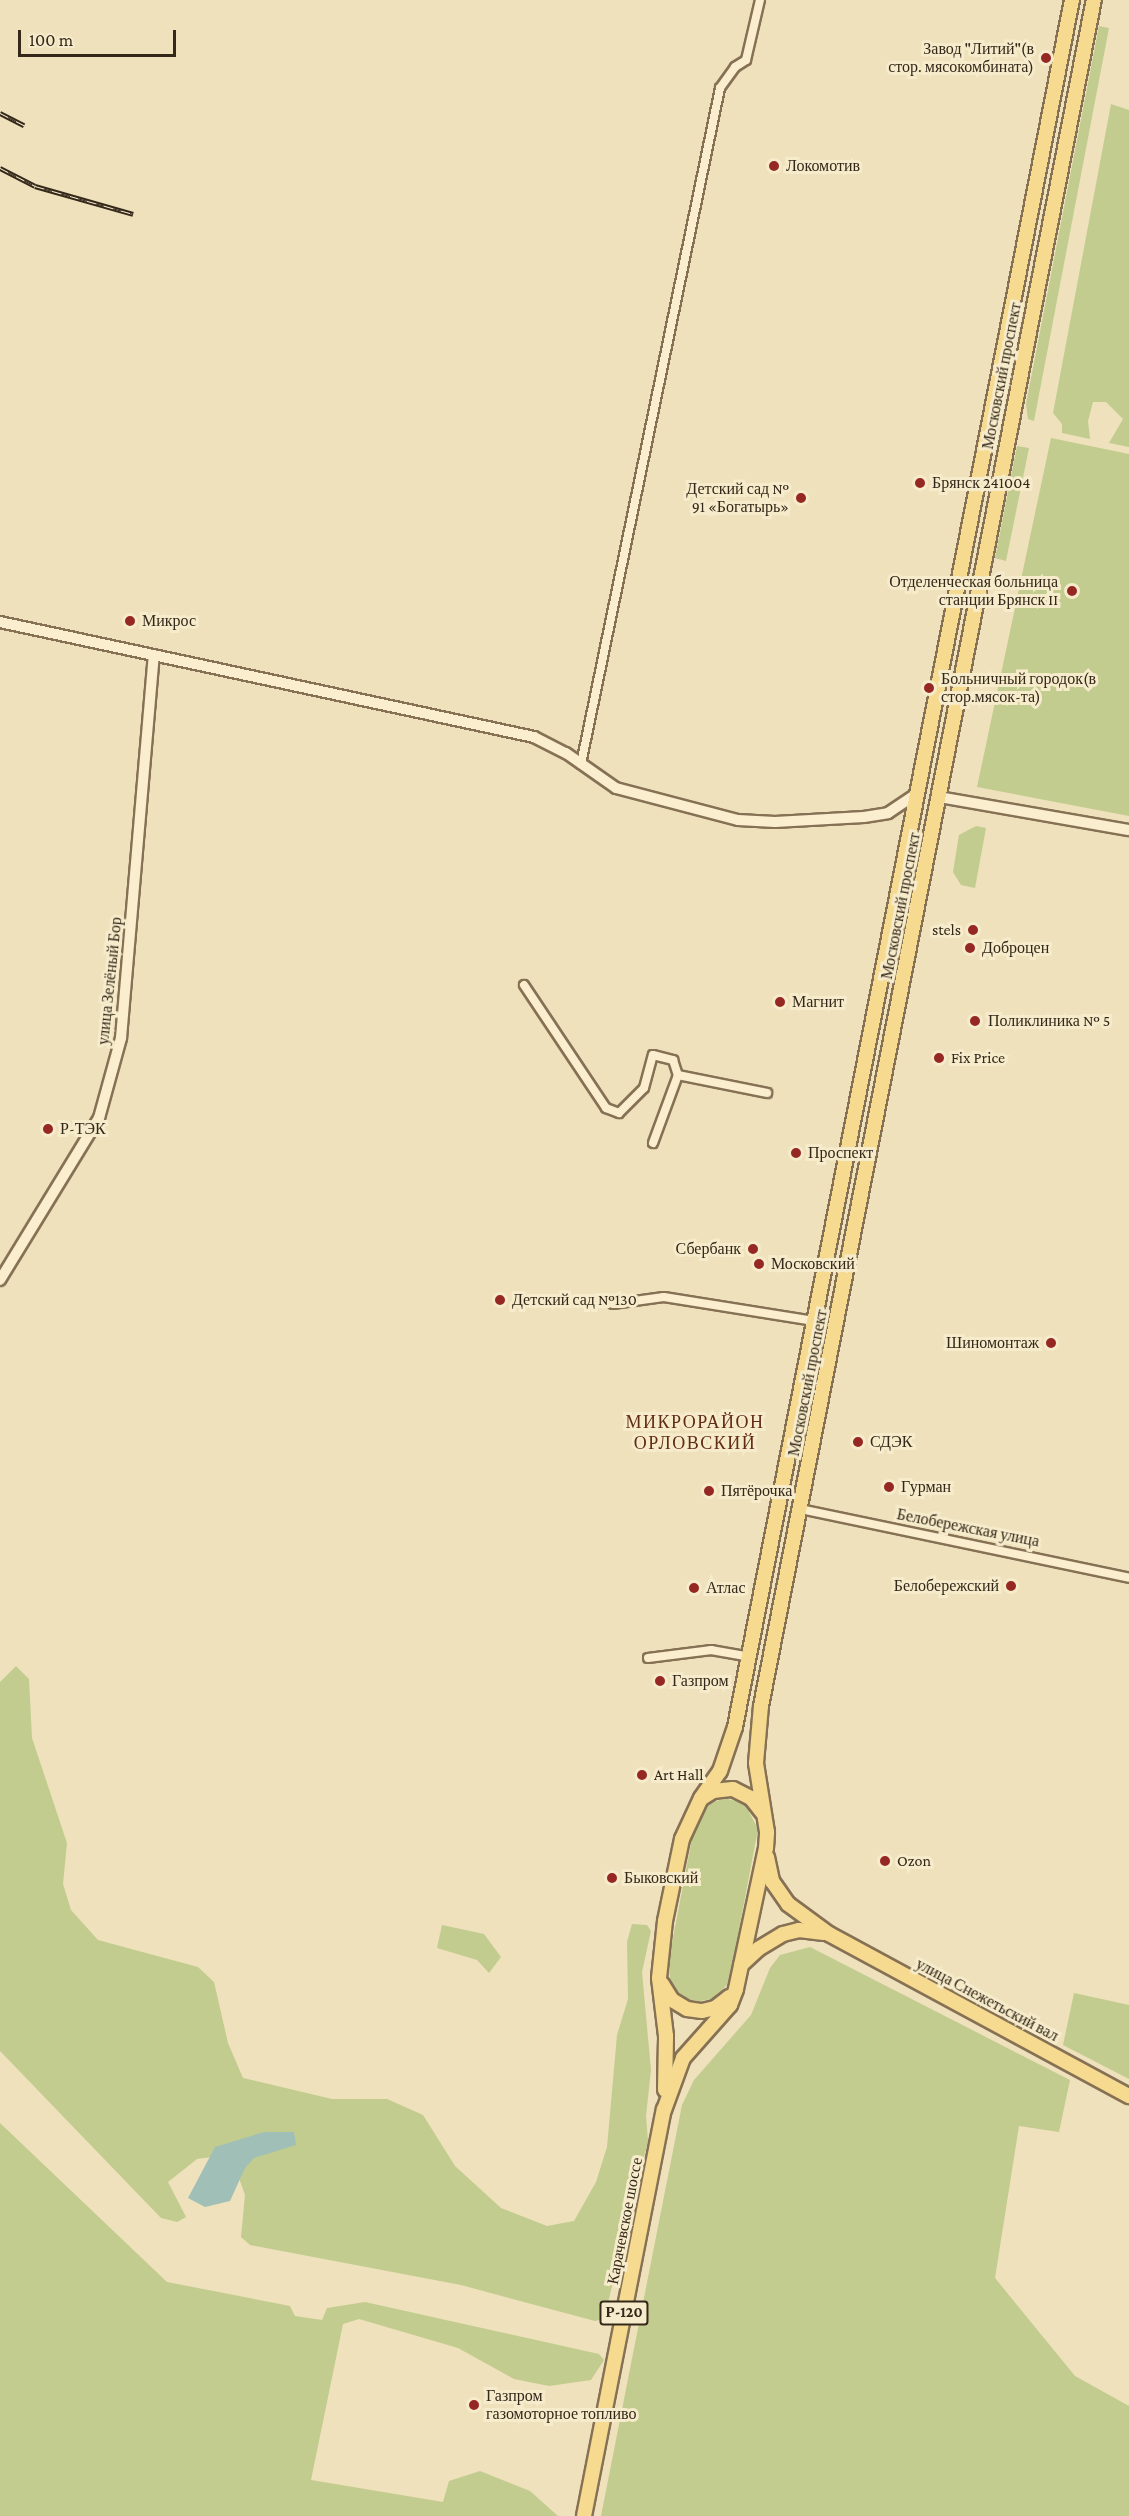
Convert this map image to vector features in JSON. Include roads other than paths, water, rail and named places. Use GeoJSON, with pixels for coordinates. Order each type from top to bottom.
{"type":"FeatureCollection","features":[{"type":"Feature","properties":{"kind":"main road","name":"Московский проспект"},"geometry":{"type":"LineString","coordinates":[[664,2110],[666,2036],[659,1978],[665,1921],[682,1839],[701,1798],[727,1755],[749,1657],[915,795],[1072,0]]}},
{"type":"Feature","properties":{"kind":"main road","name":"Московский проспект"},"geometry":{"type":"LineString","coordinates":[[664,2110],[683,2058],[730,2005],[736,1989],[766,1848],[765,1819],[757,1773],[758,1736],[1094,0]]}},
{"type":"Feature","properties":{"kind":"main road"},"geometry":{"type":"LineString","coordinates":[[915,795],[939,797]]}},
{"type":"Feature","properties":{"kind":"main road"},"geometry":{"type":"LineString","coordinates":[[701,1798],[723,1789],[742,1792],[759,1806],[765,1819]]}},
{"type":"Feature","properties":{"kind":"main road","name":"улица Снежетьский вал"},"geometry":{"type":"LineString","coordinates":[[766,1848],[769,1872],[780,1894],[829,1934],[1129,2096]]}},
{"type":"Feature","properties":{"kind":"main road","name":"улица Снежетьский вал"},"geometry":{"type":"LineString","coordinates":[[741,1965],[758,1949],[783,1934],[808,1930],[829,1934]]}},
{"type":"Feature","properties":{"kind":"main road"},"geometry":{"type":"LineString","coordinates":[[659,1978],[672,2000],[687,2009],[702,2012],[715,2008],[736,1989]]}},
{"type":"Feature","properties":{"kind":"main road","name":"Карачевское шоссе"},"geometry":{"type":"LineString","coordinates":[[584,2516],[664,2110]]}},
{"type":"Feature","properties":{"kind":"street"},"geometry":{"type":"LineString","coordinates":[[581,764],[720,88],[735,66],[746,60],[759,0]]}},
{"type":"Feature","properties":{"kind":"street"},"geometry":{"type":"LineString","coordinates":[[0,622],[534,737],[581,764],[616,788],[738,820],[775,822],[864,817],[888,813],[915,795]]}},
{"type":"Feature","properties":{"kind":"street","name":"улица Зелёный Бор"},"geometry":{"type":"LineString","coordinates":[[0,1280],[99,1118],[121,1038],[154,655]]}},
{"type":"Feature","properties":{"kind":"street"},"geometry":{"type":"LineString","coordinates":[[939,797],[1129,830]]}},
{"type":"Feature","properties":{"kind":"street"},"geometry":{"type":"LineString","coordinates":[[524,985],[606,1108],[619,1113],[644,1088],[653,1055],[673,1060],[678,1076],[653,1143]]}},
{"type":"Feature","properties":{"kind":"street"},"geometry":{"type":"LineString","coordinates":[[678,1076],[767,1093]]}},
{"type":"Feature","properties":{"kind":"street"},"geometry":{"type":"LineString","coordinates":[[613,1304],[664,1297],[814,1321]]}},
{"type":"Feature","properties":{"kind":"street","name":"Белобережская улица"},"geometry":{"type":"LineString","coordinates":[[801,1509],[1129,1578]]}},
{"type":"Feature","properties":{"kind":"street"},"geometry":{"type":"LineString","coordinates":[[648,1658],[711,1650],[749,1657]]}},
{"type":"Feature","properties":{"kind":"water"},"geometry":{"type":"Polygon","coordinates":[[[264,2132],[294,2132],[296,2145],[254,2158],[245,2168],[230,2201],[205,2207],[188,2198],[215,2147],[264,2132]]]}},
{"type":"Feature","properties":{"kind":"railway"},"geometry":{"type":"LineString","coordinates":[[0,113],[24,125]]}},
{"type":"Feature","properties":{"kind":"railway"},"geometry":{"type":"LineString","coordinates":[[0,168],[35,186],[133,214]]}},
{"type":"Feature","properties":{"kind":"place","name":"Завод \"Литий\"(в стор. мясокомбината)"},"geometry":{"type":"Point","coordinates":[1046,58]}},
{"type":"Feature","properties":{"kind":"place","name":"Локомотив"},"geometry":{"type":"Point","coordinates":[774,166]}},
{"type":"Feature","properties":{"kind":"place","name":"Брянск 241004"},"geometry":{"type":"Point","coordinates":[920,483]}},
{"type":"Feature","properties":{"kind":"place","name":"Детский сад № 91 «Богатырь»"},"geometry":{"type":"Point","coordinates":[801,498]}},
{"type":"Feature","properties":{"kind":"place","name":"Отделенческая больница станции Брянск II"},"geometry":{"type":"Point","coordinates":[1072,591]}},
{"type":"Feature","properties":{"kind":"place","name":"Микрос"},"geometry":{"type":"Point","coordinates":[130,621]}},
{"type":"Feature","properties":{"kind":"place","name":"Больничный городок(в стор.мясок-та)"},"geometry":{"type":"Point","coordinates":[929,688]}},
{"type":"Feature","properties":{"kind":"place","name":"stels"},"geometry":{"type":"Point","coordinates":[973,930]}},
{"type":"Feature","properties":{"kind":"place","name":"Доброцен"},"geometry":{"type":"Point","coordinates":[970,948]}},
{"type":"Feature","properties":{"kind":"place","name":"Магнит"},"geometry":{"type":"Point","coordinates":[780,1002]}},
{"type":"Feature","properties":{"kind":"place","name":"Поликлиника № 5"},"geometry":{"type":"Point","coordinates":[975,1021]}},
{"type":"Feature","properties":{"kind":"place","name":"Fix Price"},"geometry":{"type":"Point","coordinates":[939,1058]}},
{"type":"Feature","properties":{"kind":"place","name":"Р-ТЭК"},"geometry":{"type":"Point","coordinates":[48,1129]}},
{"type":"Feature","properties":{"kind":"place","name":"Проспект"},"geometry":{"type":"Point","coordinates":[796,1153]}},
{"type":"Feature","properties":{"kind":"place","name":"Сбербанк"},"geometry":{"type":"Point","coordinates":[753,1249]}},
{"type":"Feature","properties":{"kind":"place","name":"Московский"},"geometry":{"type":"Point","coordinates":[759,1264]}},
{"type":"Feature","properties":{"kind":"place","name":"Детский сад №130"},"geometry":{"type":"Point","coordinates":[500,1300]}},
{"type":"Feature","properties":{"kind":"place","name":"Шиномонтаж"},"geometry":{"type":"Point","coordinates":[1051,1343]}},
{"type":"Feature","properties":{"kind":"place","name":"СДЭК"},"geometry":{"type":"Point","coordinates":[858,1442]}},
{"type":"Feature","properties":{"kind":"place","name":"Гурман"},"geometry":{"type":"Point","coordinates":[889,1487]}},
{"type":"Feature","properties":{"kind":"place","name":"Пятёрочка"},"geometry":{"type":"Point","coordinates":[709,1491]}},
{"type":"Feature","properties":{"kind":"place","name":"Белобережский"},"geometry":{"type":"Point","coordinates":[1011,1586]}},
{"type":"Feature","properties":{"kind":"place","name":"Атлас"},"geometry":{"type":"Point","coordinates":[694,1588]}},
{"type":"Feature","properties":{"kind":"place","name":"Газпром"},"geometry":{"type":"Point","coordinates":[660,1681]}},
{"type":"Feature","properties":{"kind":"place","name":"Art Hall"},"geometry":{"type":"Point","coordinates":[642,1775]}},
{"type":"Feature","properties":{"kind":"place","name":"Ozon"},"geometry":{"type":"Point","coordinates":[885,1861]}},
{"type":"Feature","properties":{"kind":"place","name":"Быковский"},"geometry":{"type":"Point","coordinates":[612,1878]}},
{"type":"Feature","properties":{"kind":"place","name":"Газпром газомоторное топливо"},"geometry":{"type":"Point","coordinates":[474,2405]}},
{"type":"Feature","properties":{"kind":"district","name":"МИКРОРАЙОН ОРЛОВСКИЙ"},"geometry":{"type":"Point","coordinates":[695,1433]}}]}
